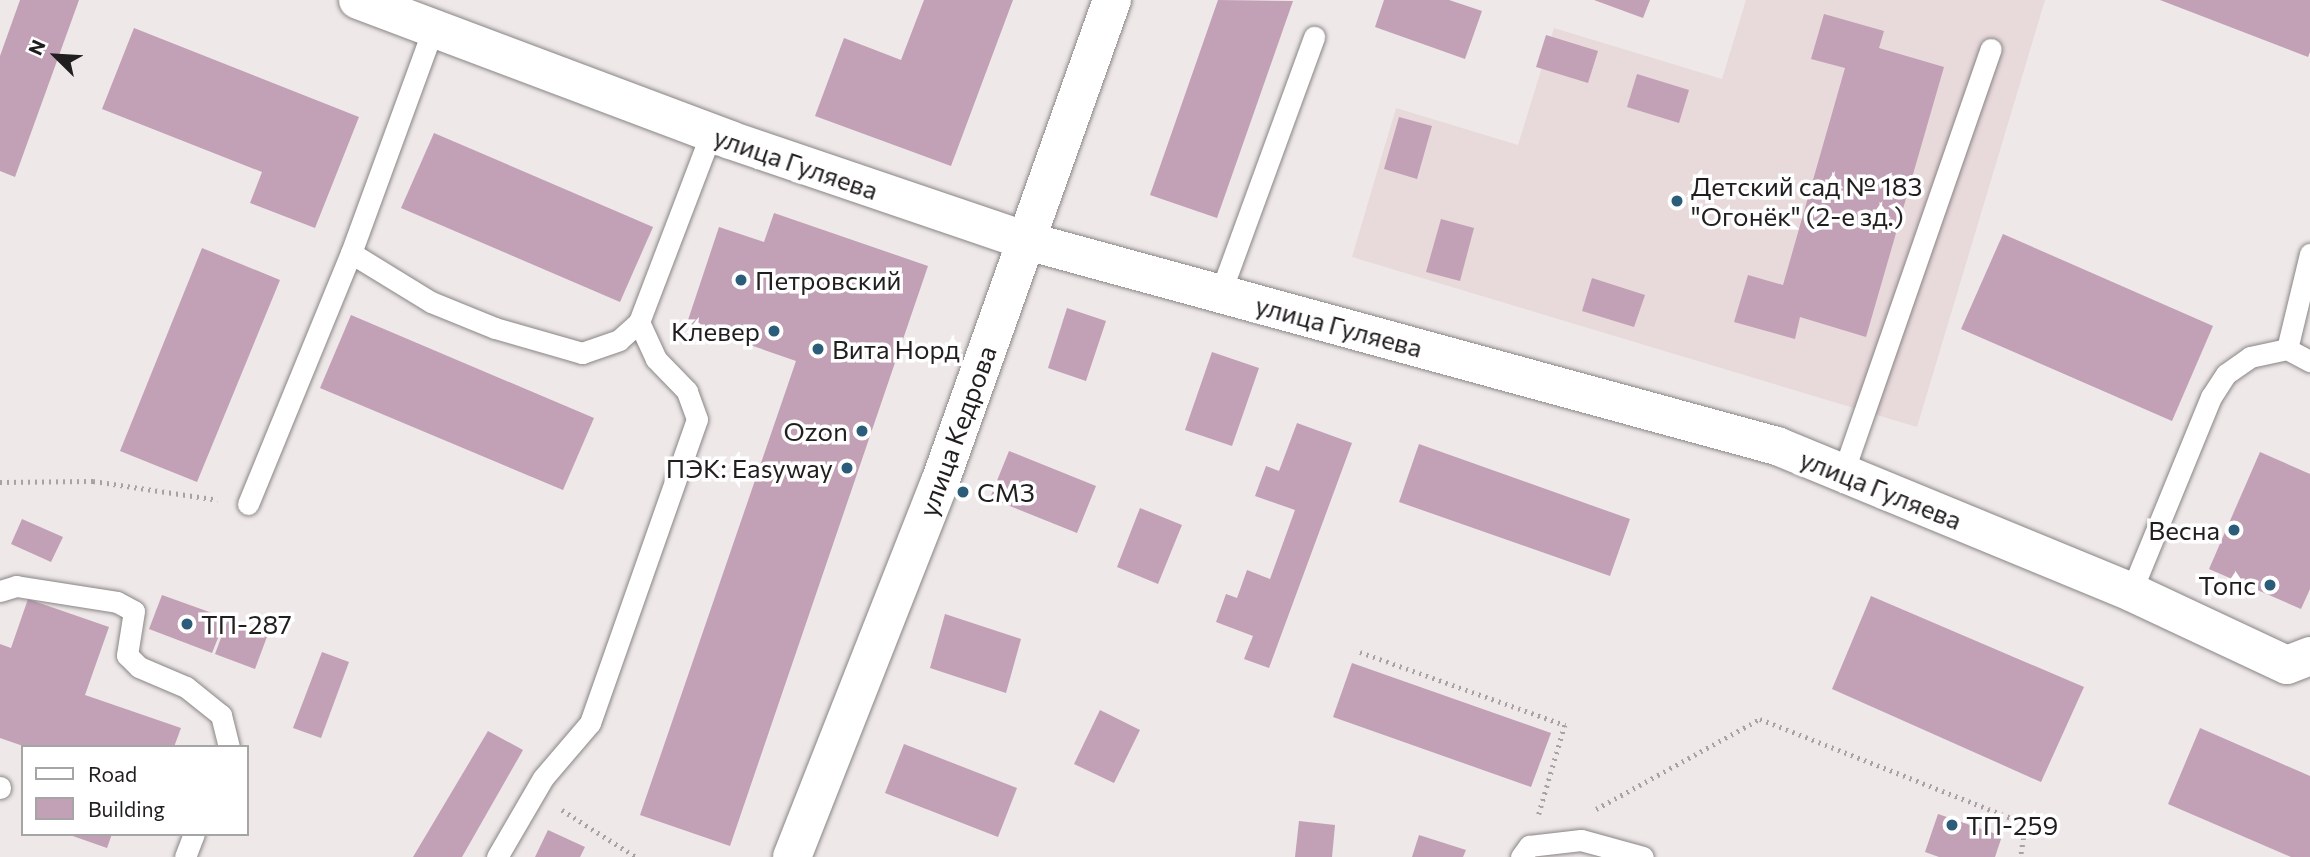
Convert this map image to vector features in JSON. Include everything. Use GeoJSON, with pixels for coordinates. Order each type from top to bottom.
{"type":"FeatureCollection","features":[{"type":"Feature","properties":{"kind":"street","name":"улица Гуляева"},"geometry":{"type":"LineString","coordinates":[[358,0],[711,133],[1027,241],[1777,446],[2131,592],[2287,665],[2310,656]]}},
{"type":"Feature","properties":{"kind":"street","name":"улица Кедрова"},"geometry":{"type":"LineString","coordinates":[[792,857],[940,482],[1112,0]]}},
{"type":"Feature","properties":{"kind":"lane"},"geometry":{"type":"LineString","coordinates":[[248,504],[351,253],[433,29]]}},
{"type":"Feature","properties":{"kind":"lane"},"geometry":{"type":"LineString","coordinates":[[1220,294],[1314,37]]}},
{"type":"Feature","properties":{"kind":"lane"},"geometry":{"type":"LineString","coordinates":[[1843,473],[1991,49]]}},
{"type":"Feature","properties":{"kind":"lane"},"geometry":{"type":"LineString","coordinates":[[351,253],[431,302],[495,328],[582,353],[619,340],[639,322],[711,133]]}},
{"type":"Feature","properties":{"kind":"lane"},"geometry":{"type":"LineString","coordinates":[[2287,349],[2310,254]]}},
{"type":"Feature","properties":{"kind":"lane"},"geometry":{"type":"LineString","coordinates":[[497,857],[534,793],[590,723],[697,419],[687,391],[656,359],[639,322]]}},
{"type":"Feature","properties":{"kind":"lane"},"geometry":{"type":"LineString","coordinates":[[2131,592],[2218,385],[2226,374],[2250,357],[2287,349],[2310,361]]}},
{"type":"Feature","properties":{"kind":"lane"},"geometry":{"type":"LineString","coordinates":[[0,591],[16,586],[117,602],[134,611],[127,655],[139,667],[186,687],[221,715],[228,745]]}},
{"type":"Feature","properties":{"kind":"lane"},"geometry":{"type":"LineString","coordinates":[[185,857],[193,836]]}},
{"type":"Feature","properties":{"kind":"lane"},"geometry":{"type":"LineString","coordinates":[[1525,852],[1581,840],[1643,857]]}},
{"type":"Feature","properties":{"kind":"path"},"geometry":{"type":"LineString","coordinates":[[0,482],[93,481],[248,504]]}},
{"type":"Feature","properties":{"kind":"path"},"geometry":{"type":"LineString","coordinates":[[1360,652],[1565,725],[1525,852]]}},
{"type":"Feature","properties":{"kind":"path"},"geometry":{"type":"LineString","coordinates":[[1590,813],[1760,719],[2026,824],[2021,857]]}},
{"type":"Feature","properties":{"kind":"path"},"geometry":{"type":"LineString","coordinates":[[534,793],[636,857]]}},
{"type":"Feature","properties":{"kind":"shaded area","name":"Детский сад № 183 \"Огонёк\" (2-е зд.)"},"geometry":{"type":"Polygon","coordinates":[[[1746,0],[2045,0],[1917,427],[1352,257],[1396,108],[1518,145],[1554,28],[1722,79],[1746,0]]]}},
{"type":"Feature","properties":{"kind":"building"},"geometry":{"type":"Polygon","coordinates":[[[20,0],[79,0],[15,177],[0,171],[0,56],[20,0]]]}},
{"type":"Feature","properties":{"kind":"building"},"geometry":{"type":"Polygon","coordinates":[[[924,0],[1013,0],[951,166],[815,116],[844,38],[901,60],[924,0]]]}},
{"type":"Feature","properties":{"kind":"building"},"geometry":{"type":"Polygon","coordinates":[[[1218,0],[1293,1],[1217,218],[1150,195],[1218,0]]]}},
{"type":"Feature","properties":{"kind":"building"},"geometry":{"type":"Polygon","coordinates":[[[1384,0],[1449,0],[1482,11],[1465,59],[1375,27],[1384,0]]]}},
{"type":"Feature","properties":{"kind":"building"},"geometry":{"type":"Polygon","coordinates":[[[1594,0],[1650,0],[1643,18],[1594,0]]]}},
{"type":"Feature","properties":{"kind":"building"},"geometry":{"type":"Polygon","coordinates":[[[2160,0],[2310,0],[2310,52],[2308,57],[2160,0]]]}},
{"type":"Feature","properties":{"kind":"building"},"geometry":{"type":"Polygon","coordinates":[[[1824,14],[1884,31],[1879,48],[1944,67],[1866,337],[1800,317],[1795,339],[1734,322],[1748,275],[1783,285],[1845,68],[1811,59],[1824,14]]]}},
{"type":"Feature","properties":{"kind":"building"},"geometry":{"type":"Polygon","coordinates":[[[134,28],[359,117],[315,228],[250,203],[262,172],[102,109],[134,28]]]}},
{"type":"Feature","properties":{"kind":"building"},"geometry":{"type":"Polygon","coordinates":[[[1546,35],[1598,51],[1588,83],[1536,67],[1546,35]]]}},
{"type":"Feature","properties":{"kind":"building"},"geometry":{"type":"Polygon","coordinates":[[[1637,74],[1689,90],[1679,123],[1627,107],[1637,74]]]}},
{"type":"Feature","properties":{"kind":"building"},"geometry":{"type":"Polygon","coordinates":[[[1399,117],[1432,126],[1417,179],[1384,169],[1399,117]]]}},
{"type":"Feature","properties":{"kind":"building"},"geometry":{"type":"Polygon","coordinates":[[[434,133],[653,227],[620,302],[401,208],[434,133]]]}},
{"type":"Feature","properties":{"kind":"building"},"geometry":{"type":"Polygon","coordinates":[[[774,213],[928,266],[730,846],[640,815],[796,361],[687,323],[719,227],[764,242],[774,213]]]}},
{"type":"Feature","properties":{"kind":"building"},"geometry":{"type":"Polygon","coordinates":[[[1441,219],[1474,228],[1460,281],[1426,272],[1441,219]]]}},
{"type":"Feature","properties":{"kind":"building"},"geometry":{"type":"Polygon","coordinates":[[[2003,234],[2213,326],[2172,421],[1961,329],[2003,234]]]}},
{"type":"Feature","properties":{"kind":"building"},"geometry":{"type":"Polygon","coordinates":[[[202,248],[280,280],[197,482],[120,451],[202,248]]]}},
{"type":"Feature","properties":{"kind":"building"},"geometry":{"type":"Polygon","coordinates":[[[1592,278],[1645,295],[1634,327],[1582,311],[1592,278]]]}},
{"type":"Feature","properties":{"kind":"building"},"geometry":{"type":"Polygon","coordinates":[[[1067,308],[1106,321],[1086,381],[1048,368],[1067,308]]]}},
{"type":"Feature","properties":{"kind":"building"},"geometry":{"type":"Polygon","coordinates":[[[351,315],[594,418],[563,490],[320,388],[351,315]]]}},
{"type":"Feature","properties":{"kind":"building"},"geometry":{"type":"Polygon","coordinates":[[[1212,352],[1259,368],[1232,446],[1185,430],[1212,352]]]}},
{"type":"Feature","properties":{"kind":"building"},"geometry":{"type":"Polygon","coordinates":[[[1297,423],[1352,443],[1269,668],[1244,659],[1253,636],[1216,622],[1226,594],[1237,598],[1247,570],[1270,579],[1295,510],[1255,496],[1266,466],[1279,471],[1297,423]]]}},
{"type":"Feature","properties":{"kind":"building"},"geometry":{"type":"Polygon","coordinates":[[[1419,444],[1630,519],[1610,576],[1399,502],[1419,444]]]}},
{"type":"Feature","properties":{"kind":"building"},"geometry":{"type":"Polygon","coordinates":[[[1009,451],[1096,486],[1077,533],[990,498],[1009,451]]]}},
{"type":"Feature","properties":{"kind":"building"},"geometry":{"type":"Polygon","coordinates":[[[2260,452],[2310,474],[2310,589],[2301,609],[2209,569],[2260,452]]]}},
{"type":"Feature","properties":{"kind":"building"},"geometry":{"type":"Polygon","coordinates":[[[1140,508],[1182,525],[1158,584],[1117,567],[1140,508]]]}},
{"type":"Feature","properties":{"kind":"building"},"geometry":{"type":"Polygon","coordinates":[[[22,519],[63,537],[51,562],[11,544],[22,519]]]}},
{"type":"Feature","properties":{"kind":"building","name":"ТП-287"},"geometry":{"type":"Polygon","coordinates":[[[162,595],[226,618],[212,653],[149,629],[162,595]]]}},
{"type":"Feature","properties":{"kind":"building"},"geometry":{"type":"Polygon","coordinates":[[[1871,596],[2084,687],[2041,782],[1832,689],[1871,596]]]}},
{"type":"Feature","properties":{"kind":"building"},"geometry":{"type":"Polygon","coordinates":[[[28,599],[109,627],[85,695],[181,728],[175,745],[21,745],[0,738],[0,644],[11,648],[28,599]]]}},
{"type":"Feature","properties":{"kind":"building"},"geometry":{"type":"Polygon","coordinates":[[[945,614],[1021,639],[1006,693],[930,668],[945,614]]]}},
{"type":"Feature","properties":{"kind":"building"},"geometry":{"type":"Polygon","coordinates":[[[228,619],[268,634],[255,669],[215,654],[228,619]]]}},
{"type":"Feature","properties":{"kind":"building"},"geometry":{"type":"Polygon","coordinates":[[[322,652],[349,662],[321,738],[293,728],[322,652]]]}},
{"type":"Feature","properties":{"kind":"building"},"geometry":{"type":"Polygon","coordinates":[[[1352,663],[1551,733],[1531,787],[1333,717],[1352,663]]]}},
{"type":"Feature","properties":{"kind":"building"},"geometry":{"type":"Polygon","coordinates":[[[1100,710],[1140,730],[1114,783],[1074,764],[1100,710]]]}},
{"type":"Feature","properties":{"kind":"building"},"geometry":{"type":"Polygon","coordinates":[[[2200,728],[2310,776],[2310,857],[2291,857],[2168,804],[2200,728]]]}},
{"type":"Feature","properties":{"kind":"building"},"geometry":{"type":"Polygon","coordinates":[[[488,731],[523,750],[462,857],[413,857],[488,731]]]}},
{"type":"Feature","properties":{"kind":"building"},"geometry":{"type":"Polygon","coordinates":[[[904,744],[1017,788],[998,837],[885,793],[904,744]]]}},
{"type":"Feature","properties":{"kind":"building","name":"ТП-259"},"geometry":{"type":"Polygon","coordinates":[[[1938,814],[2002,836],[1995,857],[1939,857],[1925,852],[1938,814]]]}},
{"type":"Feature","properties":{"kind":"building"},"geometry":{"type":"Polygon","coordinates":[[[1299,821],[1335,825],[1332,857],[1295,857],[1299,821]]]}},
{"type":"Feature","properties":{"kind":"building"},"geometry":{"type":"Polygon","coordinates":[[[548,830],[585,847],[580,857],[535,857],[548,830]]]}},
{"type":"Feature","properties":{"kind":"building"},"geometry":{"type":"Polygon","coordinates":[[[1419,835],[1466,850],[1463,857],[1412,857],[1419,835]]]}},
{"type":"Feature","properties":{"kind":"building"},"geometry":{"type":"Polygon","coordinates":[[[73,836],[111,836],[107,848],[73,836]]]}},
{"type":"Feature","properties":{"kind":"place","name":"Детский сад № 183 \"Огонёк\" (2-е зд.)"},"geometry":{"type":"Point","coordinates":[1677,201]}},
{"type":"Feature","properties":{"kind":"place","name":"Петровский"},"geometry":{"type":"Point","coordinates":[741,280]}},
{"type":"Feature","properties":{"kind":"place","name":"Клевер"},"geometry":{"type":"Point","coordinates":[774,331]}},
{"type":"Feature","properties":{"kind":"place","name":"Вита Норд"},"geometry":{"type":"Point","coordinates":[818,349]}},
{"type":"Feature","properties":{"kind":"place","name":"Ozon"},"geometry":{"type":"Point","coordinates":[862,431]}},
{"type":"Feature","properties":{"kind":"place","name":"ПЭК: Easyway"},"geometry":{"type":"Point","coordinates":[847,468]}},
{"type":"Feature","properties":{"kind":"place","name":"СМЗ"},"geometry":{"type":"Point","coordinates":[963,492]}},
{"type":"Feature","properties":{"kind":"place","name":"Весна"},"geometry":{"type":"Point","coordinates":[2234,530]}},
{"type":"Feature","properties":{"kind":"place","name":"Топс"},"geometry":{"type":"Point","coordinates":[2270,585]}},
{"type":"Feature","properties":{"kind":"place","name":"ТП-287"},"geometry":{"type":"Point","coordinates":[187,624]}},
{"type":"Feature","properties":{"kind":"place","name":"ТП-259"},"geometry":{"type":"Point","coordinates":[1952,825]}}]}
